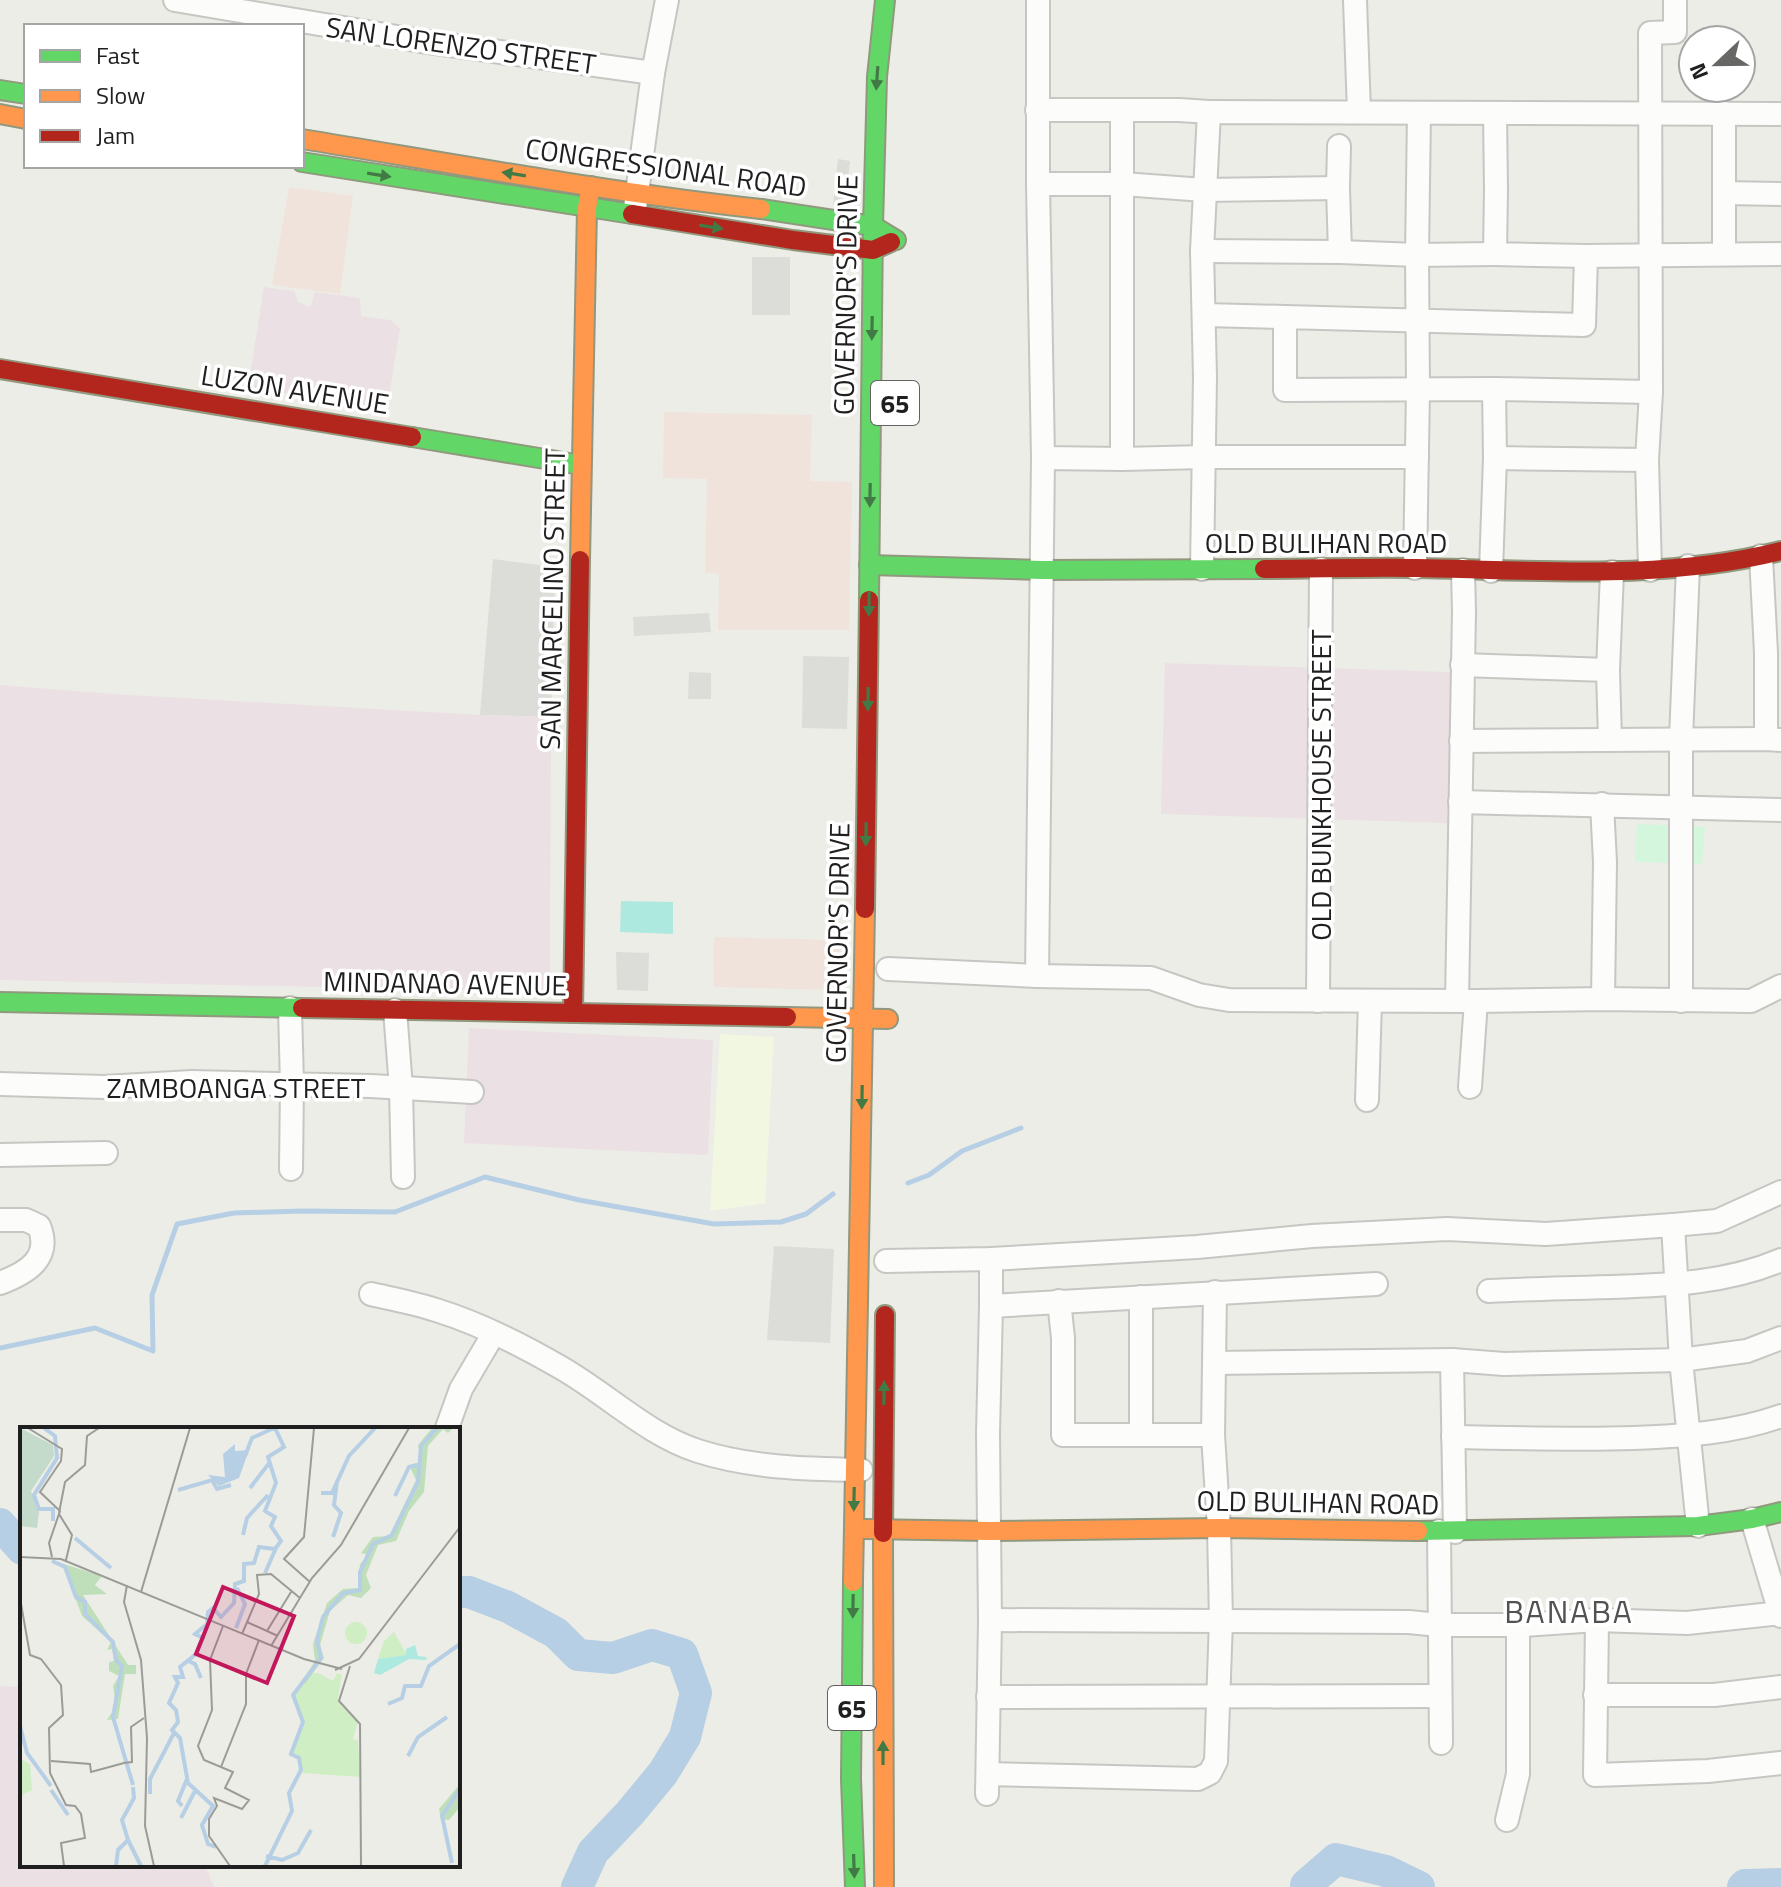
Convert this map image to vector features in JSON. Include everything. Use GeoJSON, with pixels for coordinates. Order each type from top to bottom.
{"type":"FeatureCollection","features":[{"type":"Feature","properties":{"kind":"main road","name":"GOVERNOR'S DRIVE"},"geometry":{"type":"LineString","coordinates":[[855,1887],[851,1779],[853,1528],[864,1019],[873,226],[877,77],[885,0]]}},
{"type":"Feature","properties":{"kind":"main road"},"geometry":{"type":"LineString","coordinates":[[892,0],[897,46]]}},
{"type":"Feature","properties":{"kind":"main road"},"geometry":{"type":"LineString","coordinates":[[0,90],[24,94]]}},
{"type":"Feature","properties":{"kind":"main road"},"geometry":{"type":"LineString","coordinates":[[0,114],[24,119]]}},
{"type":"Feature","properties":{"kind":"main road","name":"CONGRESSIONAL ROAD"},"geometry":{"type":"LineString","coordinates":[[304,139],[591,186],[635,204],[873,250],[896,240],[873,226],[795,213],[635,204],[587,208],[304,162]]}},
{"type":"Feature","properties":{"kind":"main road","name":"SAN MARCELINO STREET"},"geometry":{"type":"LineString","coordinates":[[573,1013],[581,465],[587,208],[591,186]]}},
{"type":"Feature","properties":{"kind":"main road","name":"LUZON AVENUE"},"geometry":{"type":"LineString","coordinates":[[0,369],[581,465]]}},
{"type":"Feature","properties":{"kind":"main road","name":"OLD BULIHAN ROAD"},"geometry":{"type":"LineString","coordinates":[[869,565],[1042,570],[1415,568],[1612,572],[1688,566],[1771,553]]}},
{"type":"Feature","properties":{"kind":"main road","name":"MINDANAO AVENUE"},"geometry":{"type":"LineString","coordinates":[[0,1002],[888,1020]]}},
{"type":"Feature","properties":{"kind":"main road","name":"65"},"geometry":{"type":"LineString","coordinates":[[884,1887],[886,1269]]}},
{"type":"Feature","properties":{"kind":"main road","name":"OLD BULIHAN ROAD"},"geometry":{"type":"LineString","coordinates":[[853,1528],[990,1531],[1219,1528],[1447,1532],[1698,1526],[1781,1512]]}},
{"type":"Feature","properties":{"kind":"street","name":"SAN LORENZO STREET"},"geometry":{"type":"LineString","coordinates":[[175,0],[421,41],[653,73]]}},
{"type":"Feature","properties":{"kind":"street"},"geometry":{"type":"LineString","coordinates":[[635,204],[653,73],[667,0]]}},
{"type":"Feature","properties":{"kind":"street"},"geometry":{"type":"LineString","coordinates":[[1037,976],[1043,458],[1038,0]]}},
{"type":"Feature","properties":{"kind":"street"},"geometry":{"type":"LineString","coordinates":[[1355,0],[1359,112]]}},
{"type":"Feature","properties":{"kind":"street"},"geometry":{"type":"LineString","coordinates":[[1650,570],[1647,460],[1652,254],[1650,33],[1675,32],[1675,0]]}},
{"type":"Feature","properties":{"kind":"street"},"geometry":{"type":"LineString","coordinates":[[1037,110],[1781,114]]}},
{"type":"Feature","properties":{"kind":"street"},"geometry":{"type":"LineString","coordinates":[[1122,111],[1122,459]]}},
{"type":"Feature","properties":{"kind":"street"},"geometry":{"type":"LineString","coordinates":[[1202,569],[1205,315],[1202,251],[1209,112]]}},
{"type":"Feature","properties":{"kind":"street"},"geometry":{"type":"LineString","coordinates":[[1724,113],[1724,254]]}},
{"type":"Feature","properties":{"kind":"street"},"geometry":{"type":"LineString","coordinates":[[1415,568],[1419,114]]}},
{"type":"Feature","properties":{"kind":"street"},"geometry":{"type":"LineString","coordinates":[[1495,114],[1495,254]]}},
{"type":"Feature","properties":{"kind":"street"},"geometry":{"type":"LineString","coordinates":[[1339,146],[1340,252]]}},
{"type":"Feature","properties":{"kind":"street"},"geometry":{"type":"LineString","coordinates":[[1038,184],[1123,184],[1204,190],[1338,188]]}},
{"type":"Feature","properties":{"kind":"street"},"geometry":{"type":"LineString","coordinates":[[1724,193],[1781,194]]}},
{"type":"Feature","properties":{"kind":"street"},"geometry":{"type":"LineString","coordinates":[[1202,251],[1586,256],[1781,254]]}},
{"type":"Feature","properties":{"kind":"street"},"geometry":{"type":"LineString","coordinates":[[1205,315],[1584,325],[1586,256]]}},
{"type":"Feature","properties":{"kind":"street"},"geometry":{"type":"LineString","coordinates":[[1285,317],[1285,390],[1651,392]]}},
{"type":"Feature","properties":{"kind":"street"},"geometry":{"type":"LineString","coordinates":[[1491,571],[1494,389]]}},
{"type":"Feature","properties":{"kind":"street"},"geometry":{"type":"LineString","coordinates":[[1043,458],[1417,457]]}},
{"type":"Feature","properties":{"kind":"street"},"geometry":{"type":"LineString","coordinates":[[1495,458],[1647,460]]}},
{"type":"Feature","properties":{"kind":"street"},"geometry":{"type":"LineString","coordinates":[[1461,741],[1774,739],[1771,553]]}},
{"type":"Feature","properties":{"kind":"street"},"geometry":{"type":"LineString","coordinates":[[1681,1001],[1681,739],[1688,566]]}},
{"type":"Feature","properties":{"kind":"street","name":"OLD BUNKHOUSE STREET"},"geometry":{"type":"LineString","coordinates":[[1318,1001],[1321,569]]}},
{"type":"Feature","properties":{"kind":"street"},"geometry":{"type":"LineString","coordinates":[[1463,570],[1460,802],[1470,1087]]}},
{"type":"Feature","properties":{"kind":"street"},"geometry":{"type":"LineString","coordinates":[[1610,740],[1608,670],[1612,572]]}},
{"type":"Feature","properties":{"kind":"street"},"geometry":{"type":"LineString","coordinates":[[1462,665],[1608,670]]}},
{"type":"Feature","properties":{"kind":"street"},"geometry":{"type":"LineString","coordinates":[[1460,802],[1781,810]]}},
{"type":"Feature","properties":{"kind":"street"},"geometry":{"type":"LineString","coordinates":[[1602,804],[1605,862],[1603,999]]}},
{"type":"Feature","properties":{"kind":"street"},"geometry":{"type":"LineString","coordinates":[[888,969],[1151,978],[1199,995],[1229,1000],[1751,1001],[1781,986]]}},
{"type":"Feature","properties":{"kind":"street"},"geometry":{"type":"LineString","coordinates":[[1367,1100],[1370,1001]]}},
{"type":"Feature","properties":{"kind":"street"},"geometry":{"type":"LineString","coordinates":[[290,1008],[291,1169]]}},
{"type":"Feature","properties":{"kind":"street"},"geometry":{"type":"LineString","coordinates":[[395,1010],[403,1177]]}},
{"type":"Feature","properties":{"kind":"street","name":"ZAMBOANGA STREET"},"geometry":{"type":"LineString","coordinates":[[0,1084],[104,1087],[192,1082],[472,1092]]}},
{"type":"Feature","properties":{"kind":"street"},"geometry":{"type":"LineString","coordinates":[[0,1155],[106,1153]]}},
{"type":"Feature","properties":{"kind":"street"},"geometry":{"type":"LineString","coordinates":[[886,1269],[1312,1236],[1447,1229],[1546,1234],[1673,1225],[1717,1221],[1781,1192]]}},
{"type":"Feature","properties":{"kind":"street"},"geometry":{"type":"LineString","coordinates":[[0,1220],[26,1220],[39,1226],[43,1237],[37,1262],[26,1272],[0,1283]]}},
{"type":"Feature","properties":{"kind":"street"},"geometry":{"type":"LineString","coordinates":[[1673,1225],[1681,1360],[1698,1526]]}},
{"type":"Feature","properties":{"kind":"street"},"geometry":{"type":"LineString","coordinates":[[991,1259],[987,1784],[1198,1779],[1210,1773],[1216,1761],[1221,1620],[1213,1435],[1215,1292]]}},
{"type":"Feature","properties":{"kind":"street"},"geometry":{"type":"LineString","coordinates":[[1489,1291],[1676,1285],[1717,1279],[1781,1260]]}},
{"type":"Feature","properties":{"kind":"street"},"geometry":{"type":"LineString","coordinates":[[991,1306],[1376,1284]]}},
{"type":"Feature","properties":{"kind":"street"},"geometry":{"type":"LineString","coordinates":[[371,1294],[437,1310],[494,1333],[560,1366],[667,1437],[697,1451],[727,1459],[795,1469],[884,1471]]}},
{"type":"Feature","properties":{"kind":"street"},"geometry":{"type":"LineString","coordinates":[[1141,1297],[1141,1435]]}},
{"type":"Feature","properties":{"kind":"street"},"geometry":{"type":"LineString","coordinates":[[1059,1301],[1063,1338],[1063,1435],[1213,1435]]}},
{"type":"Feature","properties":{"kind":"street"},"geometry":{"type":"LineString","coordinates":[[447,1427],[461,1389],[494,1333]]}},
{"type":"Feature","properties":{"kind":"street"},"geometry":{"type":"LineString","coordinates":[[1215,1363],[1452,1360],[1504,1364],[1681,1360],[1747,1351],[1781,1338]]}},
{"type":"Feature","properties":{"kind":"street"},"geometry":{"type":"LineString","coordinates":[[1441,1743],[1439,1625],[1453,1437],[1452,1360]]}},
{"type":"Feature","properties":{"kind":"street"},"geometry":{"type":"LineString","coordinates":[[1453,1437],[1587,1440],[1690,1436],[1722,1432],[1781,1416]]}},
{"type":"Feature","properties":{"kind":"street"},"geometry":{"type":"LineString","coordinates":[[990,1620],[1518,1625],[1597,1620],[1687,1623],[1781,1614],[1752,1519]]}},
{"type":"Feature","properties":{"kind":"street"},"geometry":{"type":"LineString","coordinates":[[1597,1620],[1595,1775],[1708,1771],[1781,1763]]}},
{"type":"Feature","properties":{"kind":"street"},"geometry":{"type":"LineString","coordinates":[[1507,1820],[1518,1774],[1518,1625]]}},
{"type":"Feature","properties":{"kind":"street"},"geometry":{"type":"LineString","coordinates":[[1595,1695],[1714,1695],[1781,1687]]}},
{"type":"Feature","properties":{"kind":"street"},"geometry":{"type":"LineString","coordinates":[[988,1697],[1440,1696]]}},
{"type":"Feature","properties":{"kind":"shaded area"},"geometry":{"type":"Polygon","coordinates":[[[838,159],[850,161],[845,206],[833,205],[838,159]]]}},
{"type":"Feature","properties":{"kind":"shaded area"},"geometry":{"type":"Polygon","coordinates":[[[289,187],[353,196],[340,294],[272,285],[289,187]]]}},
{"type":"Feature","properties":{"kind":"shaded area"},"geometry":{"type":"Polygon","coordinates":[[[752,257],[790,257],[790,315],[752,315],[752,257]]]}},
{"type":"Feature","properties":{"kind":"shaded area"},"geometry":{"type":"Polygon","coordinates":[[[264,287],[294,291],[298,302],[310,307],[315,292],[360,298],[361,316],[390,320],[400,328],[387,409],[248,387],[264,287]]]}},
{"type":"Feature","properties":{"kind":"shaded area"},"geometry":{"type":"Polygon","coordinates":[[[664,412],[812,415],[810,481],[852,482],[849,630],[718,630],[719,574],[705,573],[707,479],[663,478],[664,412]]]}},
{"type":"Feature","properties":{"kind":"shaded area"},"geometry":{"type":"Polygon","coordinates":[[[493,559],[555,567],[551,717],[480,715],[493,559]]]}},
{"type":"Feature","properties":{"kind":"shaded area"},"geometry":{"type":"Polygon","coordinates":[[[709,613],[711,632],[634,636],[633,617],[709,613]]]}},
{"type":"Feature","properties":{"kind":"shaded area"},"geometry":{"type":"Polygon","coordinates":[[[803,656],[849,657],[847,729],[802,728],[803,656]]]}},
{"type":"Feature","properties":{"kind":"shaded area"},"geometry":{"type":"Polygon","coordinates":[[[1165,663],[1451,672],[1447,823],[1161,814],[1165,663]]]}},
{"type":"Feature","properties":{"kind":"shaded area"},"geometry":{"type":"Polygon","coordinates":[[[689,672],[711,673],[711,699],[688,699],[689,672]]]}},
{"type":"Feature","properties":{"kind":"shaded area"},"geometry":{"type":"Polygon","coordinates":[[[0,685],[113,694],[551,717],[550,984],[544,992],[0,980],[0,685]]]}},
{"type":"Feature","properties":{"kind":"shaded area"},"geometry":{"type":"Polygon","coordinates":[[[621,901],[673,902],[673,934],[620,932],[621,901]]]}},
{"type":"Feature","properties":{"kind":"shaded area"},"geometry":{"type":"Polygon","coordinates":[[[715,937],[840,940],[839,990],[714,987],[715,937]]]}},
{"type":"Feature","properties":{"kind":"shaded area"},"geometry":{"type":"Polygon","coordinates":[[[616,952],[649,953],[648,991],[617,990],[616,952]]]}},
{"type":"Feature","properties":{"kind":"shaded area"},"geometry":{"type":"Polygon","coordinates":[[[469,1028],[713,1040],[708,1155],[464,1143],[469,1028]]]}},
{"type":"Feature","properties":{"kind":"shaded area"},"geometry":{"type":"Polygon","coordinates":[[[720,1034],[774,1037],[765,1203],[710,1211],[720,1034]]]}},
{"type":"Feature","properties":{"kind":"shaded area"},"geometry":{"type":"Polygon","coordinates":[[[774,1246],[834,1249],[830,1343],[767,1340],[774,1246]]]}},
{"type":"Feature","properties":{"kind":"shaded area"},"geometry":{"type":"Polygon","coordinates":[[[0,1686],[20,1687],[20,1867],[206,1867],[214,1887],[0,1887],[0,1686]]]}},
{"type":"Feature","properties":{"kind":"green space"},"geometry":{"type":"Polygon","coordinates":[[[1637,824],[1705,827],[1702,864],[1635,862],[1637,824]]]}},
{"type":"Feature","properties":{"kind":"waterway"},"geometry":{"type":"LineString","coordinates":[[908,1183],[929,1175],[962,1151],[1021,1128]]}},
{"type":"Feature","properties":{"kind":"waterway"},"geometry":{"type":"LineString","coordinates":[[0,1348],[95,1328],[153,1351],[152,1295],[177,1224],[234,1213],[395,1212],[485,1177],[579,1200],[714,1224],[781,1222],[806,1214],[833,1194]]}},
{"type":"Feature","properties":{"kind":"waterway"},"geometry":{"type":"LineString","coordinates":[[0,1524],[20,1547]]}},
{"type":"Feature","properties":{"kind":"waterway"},"geometry":{"type":"LineString","coordinates":[[460,1592],[469,1592],[508,1607],[556,1633],[578,1655],[613,1658],[652,1645],[682,1654],[696,1693],[685,1737],[663,1773],[593,1852],[577,1887]]}},
{"type":"Feature","properties":{"kind":"waterway"},"geometry":{"type":"LineString","coordinates":[[1307,1887],[1336,1859],[1386,1871],[1419,1887]]}},
{"type":"Feature","properties":{"kind":"waterway"},"geometry":{"type":"LineString","coordinates":[[1743,1887],[1781,1884]]}},
{"type":"Feature","properties":{"kind":"traffic: fast"},"geometry":{"type":"LineString","coordinates":[[869,600],[873,226],[877,77],[885,0]]}},
{"type":"Feature","properties":{"kind":"traffic: fast"},"geometry":{"type":"LineString","coordinates":[[0,90],[24,94]]}},
{"type":"Feature","properties":{"kind":"traffic: fast"},"geometry":{"type":"LineString","coordinates":[[304,162],[632,214]]}},
{"type":"Feature","properties":{"kind":"traffic: fast"},"geometry":{"type":"LineString","coordinates":[[761,209],[873,226],[896,240]]}},
{"type":"Feature","properties":{"kind":"traffic: fast"},"geometry":{"type":"LineString","coordinates":[[412,437],[581,465]]}},
{"type":"Feature","properties":{"kind":"traffic: fast"},"geometry":{"type":"LineString","coordinates":[[869,565],[1042,570],[1264,569]]}},
{"type":"Feature","properties":{"kind":"traffic: fast"},"geometry":{"type":"LineString","coordinates":[[0,1002],[302,1008]]}},
{"type":"Feature","properties":{"kind":"traffic: fast"},"geometry":{"type":"LineString","coordinates":[[1418,1531],[1698,1526],[1781,1512]]}},
{"type":"Feature","properties":{"kind":"traffic: fast"},"geometry":{"type":"LineString","coordinates":[[853,1582],[851,1779],[855,1887]]}},
{"type":"Feature","properties":{"kind":"traffic: slow"},"geometry":{"type":"LineString","coordinates":[[0,114],[24,119]]}},
{"type":"Feature","properties":{"kind":"traffic: slow"},"geometry":{"type":"LineString","coordinates":[[304,139],[588,186],[761,209]]}},
{"type":"Feature","properties":{"kind":"traffic: slow"},"geometry":{"type":"LineString","coordinates":[[580,560],[587,208],[591,186]]}},
{"type":"Feature","properties":{"kind":"traffic: slow"},"geometry":{"type":"LineString","coordinates":[[853,1582],[865,909]]}},
{"type":"Feature","properties":{"kind":"traffic: slow"},"geometry":{"type":"LineString","coordinates":[[787,1017],[888,1019]]}},
{"type":"Feature","properties":{"kind":"traffic: slow"},"geometry":{"type":"LineString","coordinates":[[865,1529],[1418,1531]]}},
{"type":"Feature","properties":{"kind":"traffic: slow"},"geometry":{"type":"LineString","coordinates":[[883,1533],[884,1887]]}},
{"type":"Feature","properties":{"kind":"traffic: jam"},"geometry":{"type":"LineString","coordinates":[[632,214],[873,250],[891,242]]}},
{"type":"Feature","properties":{"kind":"traffic: jam"},"geometry":{"type":"LineString","coordinates":[[0,369],[412,437]]}},
{"type":"Feature","properties":{"kind":"traffic: jam"},"geometry":{"type":"LineString","coordinates":[[1264,569],[1600,572],[1691,567],[1781,551]]}},
{"type":"Feature","properties":{"kind":"traffic: jam"},"geometry":{"type":"LineString","coordinates":[[573,1013],[580,560]]}},
{"type":"Feature","properties":{"kind":"traffic: jam"},"geometry":{"type":"LineString","coordinates":[[865,909],[869,600]]}},
{"type":"Feature","properties":{"kind":"traffic: jam"},"geometry":{"type":"LineString","coordinates":[[302,1008],[787,1017]]}},
{"type":"Feature","properties":{"kind":"traffic: jam"},"geometry":{"type":"LineString","coordinates":[[883,1533],[885,1315]]}},
{"type":"Feature","properties":{"kind":"district","name":"BANABA"},"geometry":{"type":"Point","coordinates":[1569,1611]}}]}
